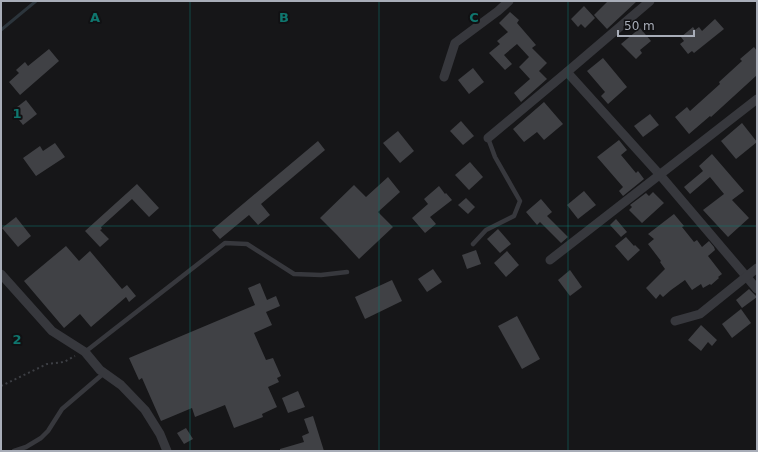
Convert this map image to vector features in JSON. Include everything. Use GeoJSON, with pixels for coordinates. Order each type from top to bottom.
{"type":"FeatureCollection","features":[{"type":"Feature","properties":{"kind":"street"},"geometry":{"type":"LineString","coordinates":[[444,77],[455,43],[509,1]]}},
{"type":"Feature","properties":{"kind":"street"},"geometry":{"type":"LineString","coordinates":[[488,138],[650,1]]}},
{"type":"Feature","properties":{"kind":"street"},"geometry":{"type":"LineString","coordinates":[[567,72],[660,175],[757,289]]}},
{"type":"Feature","properties":{"kind":"street"},"geometry":{"type":"LineString","coordinates":[[550,260],[757,99]]}},
{"type":"Feature","properties":{"kind":"street"},"geometry":{"type":"LineString","coordinates":[[675,321],[700,314],[757,268]]}},
{"type":"Feature","properties":{"kind":"street"},"geometry":{"type":"LineString","coordinates":[[1,274],[52,331],[85,352],[100,370],[120,385],[145,410],[160,434],[167,451]]}},
{"type":"Feature","properties":{"kind":"lane"},"geometry":{"type":"LineString","coordinates":[[473,244],[486,230],[514,216],[520,201],[495,157],[488,138]]}},
{"type":"Feature","properties":{"kind":"lane"},"geometry":{"type":"LineString","coordinates":[[85,352],[225,243],[247,244],[294,274],[321,276],[347,272]]}},
{"type":"Feature","properties":{"kind":"lane"},"geometry":{"type":"LineString","coordinates":[[14,451],[26,447],[41,438],[48,431],[62,409],[104,373]]}},
{"type":"Feature","properties":{"kind":"path"},"geometry":{"type":"LineString","coordinates":[[1,386],[47,364],[64,362],[85,352]]}},
{"type":"Feature","properties":{"kind":"building"},"geometry":{"type":"Polygon","coordinates":[[[608,1],[637,1],[607,29],[594,15],[608,1]]]}},
{"type":"Feature","properties":{"kind":"building"},"geometry":{"type":"Polygon","coordinates":[[[584,6],[595,18],[585,28],[581,24],[578,27],[571,19],[584,6]]]}},
{"type":"Feature","properties":{"kind":"building"},"geometry":{"type":"Polygon","coordinates":[[[510,12],[519,20],[517,23],[536,45],[532,48],[547,63],[539,71],[547,79],[521,102],[514,93],[530,79],[519,67],[529,57],[517,44],[504,55],[512,64],[505,70],[489,53],[500,44],[497,41],[508,32],[499,23],[510,12]]]}},
{"type":"Feature","properties":{"kind":"building"},"geometry":{"type":"Polygon","coordinates":[[[715,19],[724,29],[694,53],[692,51],[688,54],[680,44],[684,41],[681,37],[693,27],[695,30],[699,27],[702,31],[715,19]]]}},
{"type":"Feature","properties":{"kind":"building"},"geometry":{"type":"Polygon","coordinates":[[[640,28],[651,41],[640,50],[642,53],[636,59],[621,44],[640,28]]]}},
{"type":"Feature","properties":{"kind":"building"},"geometry":{"type":"Polygon","coordinates":[[[754,47],[757,51],[757,75],[711,117],[710,116],[689,134],[675,117],[687,107],[690,111],[720,84],[719,82],[742,61],[740,59],[754,47]]]}},
{"type":"Feature","properties":{"kind":"building"},"geometry":{"type":"Polygon","coordinates":[[[49,49],[59,61],[20,95],[9,82],[19,73],[16,70],[25,62],[28,66],[49,49]]]}},
{"type":"Feature","properties":{"kind":"building"},"geometry":{"type":"Polygon","coordinates":[[[603,58],[627,87],[608,104],[601,96],[605,92],[587,71],[603,58]]]}},
{"type":"Feature","properties":{"kind":"building"},"geometry":{"type":"Polygon","coordinates":[[[473,68],[484,82],[469,94],[458,80],[473,68]]]}},
{"type":"Feature","properties":{"kind":"building"},"geometry":{"type":"Polygon","coordinates":[[[26,100],[37,114],[23,125],[12,111],[26,100]]]}},
{"type":"Feature","properties":{"kind":"building"},"geometry":{"type":"Polygon","coordinates":[[[544,102],[563,124],[544,140],[537,132],[524,142],[513,129],[544,102]]]}},
{"type":"Feature","properties":{"kind":"building"},"geometry":{"type":"Polygon","coordinates":[[[650,114],[659,125],[643,137],[634,126],[650,114]]]}},
{"type":"Feature","properties":{"kind":"building"},"geometry":{"type":"Polygon","coordinates":[[[461,121],[474,136],[463,145],[450,131],[461,121]]]}},
{"type":"Feature","properties":{"kind":"building"},"geometry":{"type":"Polygon","coordinates":[[[742,123],[757,142],[736,159],[721,141],[742,123]]]}},
{"type":"Feature","properties":{"kind":"building"},"geometry":{"type":"Polygon","coordinates":[[[398,131],[414,151],[400,163],[383,143],[398,131]]]}},
{"type":"Feature","properties":{"kind":"building"},"geometry":{"type":"Polygon","coordinates":[[[619,140],[627,150],[621,155],[636,173],[638,171],[644,179],[623,196],[619,191],[623,187],[597,157],[619,140]]]}},
{"type":"Feature","properties":{"kind":"building"},"geometry":{"type":"Polygon","coordinates":[[[318,141],[325,150],[261,204],[270,215],[258,225],[249,215],[220,239],[212,230],[318,141]]]}},
{"type":"Feature","properties":{"kind":"building"},"geometry":{"type":"Polygon","coordinates":[[[55,143],[65,157],[36,176],[23,158],[40,146],[43,151],[55,143]]]}},
{"type":"Feature","properties":{"kind":"building"},"geometry":{"type":"Polygon","coordinates":[[[712,154],[744,191],[732,200],[749,218],[728,237],[703,210],[724,194],[710,177],[690,194],[684,187],[703,171],[699,166],[712,154]]]}},
{"type":"Feature","properties":{"kind":"building"},"geometry":{"type":"Polygon","coordinates":[[[470,162],[483,177],[469,190],[455,175],[470,162]]]}},
{"type":"Feature","properties":{"kind":"building"},"geometry":{"type":"Polygon","coordinates":[[[388,177],[400,192],[378,212],[393,227],[359,259],[320,218],[354,185],[366,197],[388,177]]]}},
{"type":"Feature","properties":{"kind":"building"},"geometry":{"type":"Polygon","coordinates":[[[137,184],[159,208],[149,217],[132,199],[101,227],[102,229],[100,230],[109,239],[100,247],[85,231],[137,184]]]}},
{"type":"Feature","properties":{"kind":"building"},"geometry":{"type":"Polygon","coordinates":[[[439,186],[452,200],[430,217],[436,224],[425,233],[412,218],[428,204],[424,199],[439,186]]]}},
{"type":"Feature","properties":{"kind":"building"},"geometry":{"type":"Polygon","coordinates":[[[584,191],[596,205],[578,219],[567,205],[584,191]]]}},
{"type":"Feature","properties":{"kind":"building"},"geometry":{"type":"Polygon","coordinates":[[[653,192],[664,203],[642,223],[629,210],[632,207],[630,205],[646,193],[649,196],[653,192]]]}},
{"type":"Feature","properties":{"kind":"building"},"geometry":{"type":"Polygon","coordinates":[[[466,198],[475,207],[468,214],[458,205],[466,198]]]}},
{"type":"Feature","properties":{"kind":"building"},"geometry":{"type":"Polygon","coordinates":[[[541,199],[552,212],[547,216],[568,237],[561,243],[540,222],[537,225],[526,212],[541,199]]]}},
{"type":"Feature","properties":{"kind":"building"},"geometry":{"type":"Polygon","coordinates":[[[674,214],[694,242],[697,240],[702,247],[709,241],[714,247],[715,250],[708,256],[722,274],[711,285],[710,284],[703,288],[701,284],[692,290],[685,280],[663,297],[660,294],[656,299],[646,288],[665,269],[648,244],[654,239],[648,234],[674,214]]]}},
{"type":"Feature","properties":{"kind":"building"},"geometry":{"type":"Polygon","coordinates":[[[16,217],[31,236],[18,247],[2,228],[16,217]]]}},
{"type":"Feature","properties":{"kind":"building"},"geometry":{"type":"Polygon","coordinates":[[[616,219],[627,232],[621,237],[610,225],[616,219]]]}},
{"type":"Feature","properties":{"kind":"building"},"geometry":{"type":"Polygon","coordinates":[[[498,229],[511,244],[500,253],[487,239],[498,229]]]}},
{"type":"Feature","properties":{"kind":"building"},"geometry":{"type":"Polygon","coordinates":[[[626,237],[640,250],[628,261],[615,246],[626,237]]]}},
{"type":"Feature","properties":{"kind":"building"},"geometry":{"type":"Polygon","coordinates":[[[66,246],[79,261],[90,251],[122,289],[127,285],[136,296],[129,302],[126,297],[91,327],[80,314],[64,328],[24,281],[66,246]]]}},
{"type":"Feature","properties":{"kind":"building"},"geometry":{"type":"Polygon","coordinates":[[[476,250],[481,264],[467,269],[462,255],[476,250]]]}},
{"type":"Feature","properties":{"kind":"building"},"geometry":{"type":"Polygon","coordinates":[[[507,251],[519,265],[506,277],[494,263],[507,251]]]}},
{"type":"Feature","properties":{"kind":"building"},"geometry":{"type":"Polygon","coordinates":[[[433,269],[442,282],[427,292],[418,279],[433,269]]]}},
{"type":"Feature","properties":{"kind":"building"},"geometry":{"type":"Polygon","coordinates":[[[570,270],[582,287],[570,296],[558,280],[570,270]]]}},
{"type":"Feature","properties":{"kind":"building"},"geometry":{"type":"Polygon","coordinates":[[[392,280],[402,301],[365,319],[355,297],[392,280]]]}},
{"type":"Feature","properties":{"kind":"building"},"geometry":{"type":"Polygon","coordinates":[[[260,283],[267,300],[276,296],[280,306],[266,312],[272,325],[254,333],[266,360],[273,358],[281,376],[277,378],[279,382],[268,387],[277,407],[262,414],[263,417],[234,428],[225,405],[195,417],[192,408],[161,421],[142,378],[139,380],[129,358],[255,305],[248,288],[260,283]]]}},
{"type":"Feature","properties":{"kind":"building"},"geometry":{"type":"Polygon","coordinates":[[[749,289],[757,297],[742,308],[736,300],[749,289]]]}},
{"type":"Feature","properties":{"kind":"building"},"geometry":{"type":"Polygon","coordinates":[[[741,309],[751,323],[732,338],[722,324],[741,309]]]}},
{"type":"Feature","properties":{"kind":"building"},"geometry":{"type":"Polygon","coordinates":[[[517,316],[540,359],[522,369],[498,326],[517,316]]]}},
{"type":"Feature","properties":{"kind":"building"},"geometry":{"type":"Polygon","coordinates":[[[701,325],[717,340],[712,346],[708,342],[701,351],[688,340],[701,325]]]}},
{"type":"Feature","properties":{"kind":"building"},"geometry":{"type":"Polygon","coordinates":[[[298,391],[305,407],[288,413],[282,398],[298,391]]]}},
{"type":"Feature","properties":{"kind":"building"},"geometry":{"type":"Polygon","coordinates":[[[313,416],[324,451],[280,451],[280,449],[304,442],[302,436],[309,433],[304,419],[313,416]]]}},
{"type":"Feature","properties":{"kind":"building"},"geometry":{"type":"Polygon","coordinates":[[[186,428],[193,439],[184,444],[177,433],[186,428]]]}},
{"type":"Feature","properties":{"kind":"waterway"},"geometry":{"type":"LineString","coordinates":[[1,30],[36,1]]}}]}
